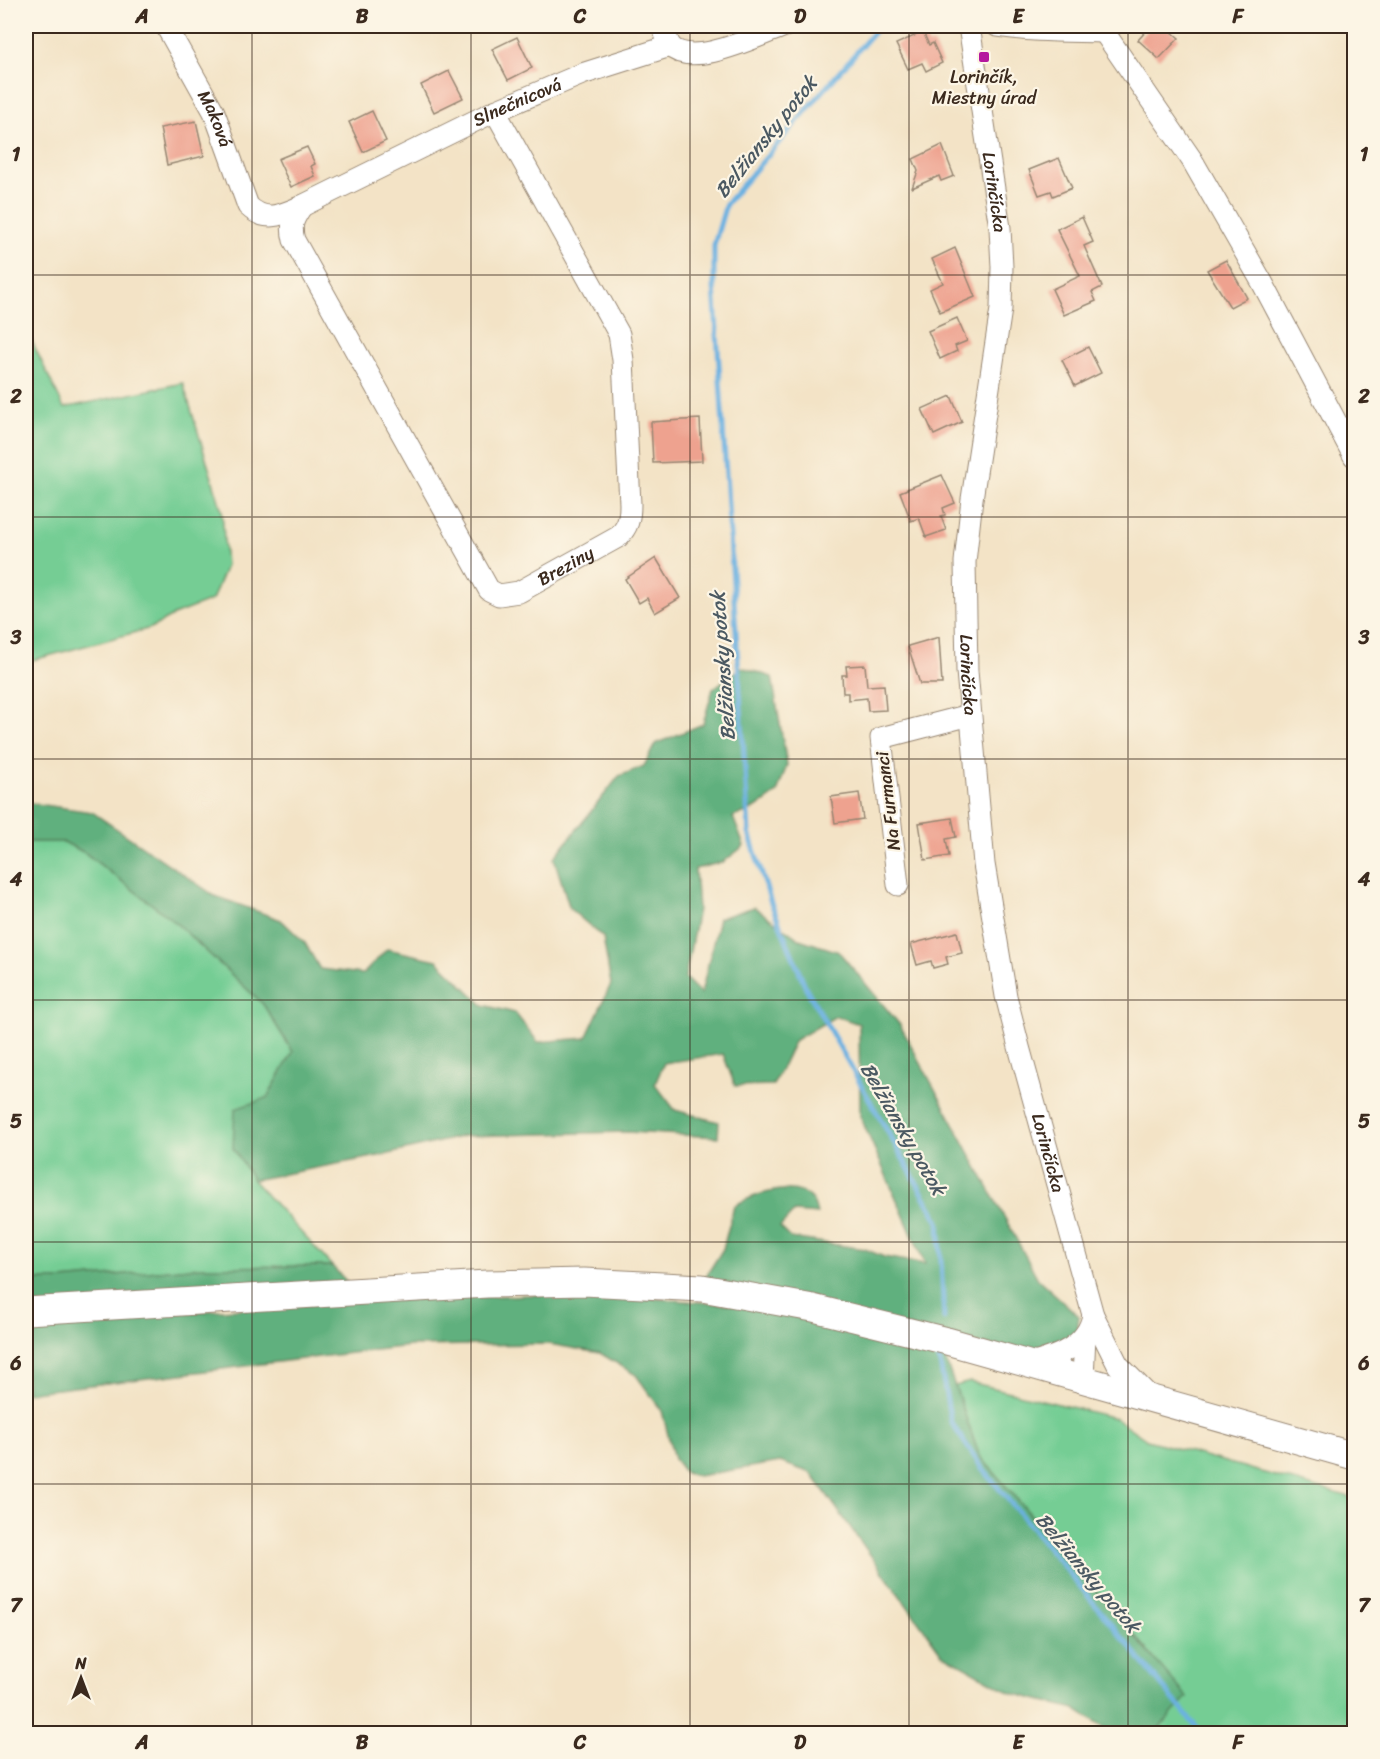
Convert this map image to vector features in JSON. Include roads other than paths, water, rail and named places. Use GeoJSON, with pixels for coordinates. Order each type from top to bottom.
{"type":"FeatureCollection","features":[{"type":"Feature","properties":{"kind":"main road"},"geometry":{"type":"LineString","coordinates":[[26,1311],[487,1284],[645,1284],[702,1288],[760,1296],[925,1336],[1354,1456]]}},
{"type":"Feature","properties":{"kind":"street","name":"Maková"},"geometry":{"type":"LineString","coordinates":[[166,26],[214,112],[248,206],[257,215]]}},
{"type":"Feature","properties":{"kind":"street"},"geometry":{"type":"LineString","coordinates":[[662,26],[670,46],[676,53],[696,56],[786,26]]}},
{"type":"Feature","properties":{"kind":"street","name":"Lorinčícka"},"geometry":{"type":"LineString","coordinates":[[969,26],[1000,228],[1002,267],[1001,309],[972,499],[965,562],[970,715],[984,864],[1006,996],[1028,1086],[1081,1266],[1093,1315],[1107,1347],[1127,1377],[1153,1399]]}},
{"type":"Feature","properties":{"kind":"street"},"geometry":{"type":"LineString","coordinates":[[997,26],[1024,30],[1107,29],[1198,169],[1267,291],[1353,453]]}},
{"type":"Feature","properties":{"kind":"street","name":"Slnečnicová"},"geometry":{"type":"LineString","coordinates":[[257,215],[268,218],[302,206],[495,111],[582,74],[670,46]]}},
{"type":"Feature","properties":{"kind":"street","name":"Breziny"},"geometry":{"type":"LineString","coordinates":[[302,206],[293,218],[291,228],[294,240],[489,590],[499,595],[519,592],[618,537],[626,529],[630,518],[630,504],[623,360],[619,334],[495,111]]}},
{"type":"Feature","properties":{"kind":"street","name":"Na Furmanci"},"geometry":{"type":"LineString","coordinates":[[898,885],[881,738],[970,715]]}},
{"type":"Feature","properties":{"kind":"street"},"geometry":{"type":"LineString","coordinates":[[1090,1381],[1086,1335],[1093,1315]]}},
{"type":"Feature","properties":{"kind":"street"},"geometry":{"type":"LineString","coordinates":[[1030,1364],[1062,1353],[1086,1335]]}},
{"type":"Feature","properties":{"kind":"street"},"geometry":{"type":"LineString","coordinates":[[1090,1381],[1105,1365],[1107,1347]]}},
{"type":"Feature","properties":{"kind":"waterway","name":"Belžiansky potok"},"geometry":{"type":"LineString","coordinates":[[879,26],[726,204],[714,245],[714,286],[749,833],[771,903],[806,988],[939,1222],[944,1318]]}},
{"type":"Feature","properties":{"kind":"waterway","name":"Belžiansky potok"},"geometry":{"type":"LineString","coordinates":[[939,1358],[951,1422],[982,1468],[1202,1734]]}},
{"type":"Feature","properties":{"kind":"place","name":"Lorinčík, Miestny úrad"},"geometry":{"type":"Point","coordinates":[984,57]}}]}
